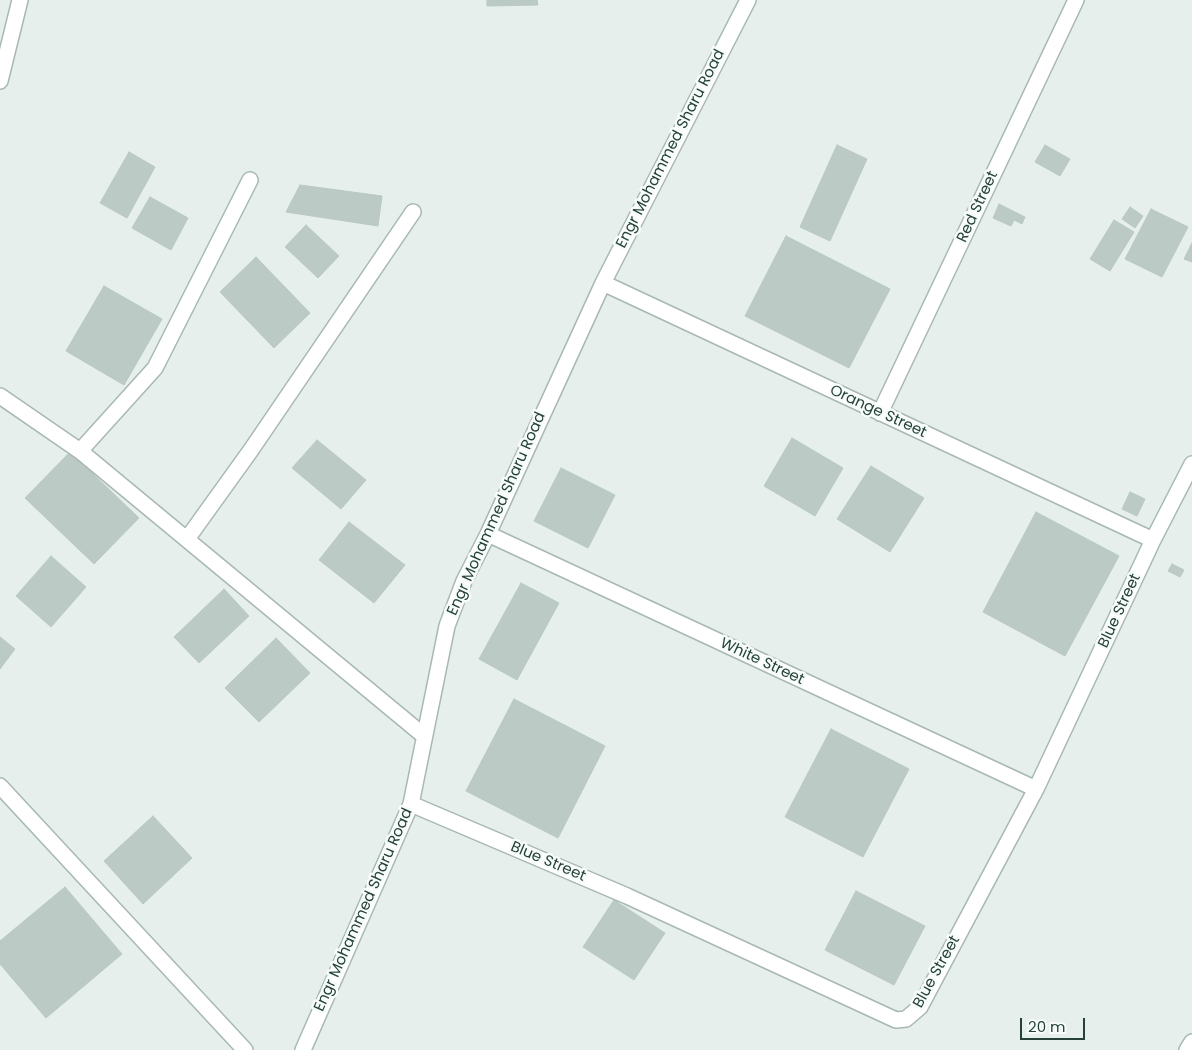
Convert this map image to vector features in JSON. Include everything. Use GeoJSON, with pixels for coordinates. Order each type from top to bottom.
{"type":"FeatureCollection","features":[{"type":"Feature","properties":{"kind":"street"},"geometry":{"type":"LineString","coordinates":[[0,81],[20,0]]}},
{"type":"Feature","properties":{"kind":"street","name":"Engr Mohammed Sharu Road"},"geometry":{"type":"LineString","coordinates":[[303,1050],[411,804],[423,735],[447,626],[464,581],[488,534],[603,283],[748,0]]}},
{"type":"Feature","properties":{"kind":"street","name":"Red Street"},"geometry":{"type":"LineString","coordinates":[[880,414],[1076,0]]}},
{"type":"Feature","properties":{"kind":"street"},"geometry":{"type":"LineString","coordinates":[[80,451],[155,368],[250,180]]}},
{"type":"Feature","properties":{"kind":"street"},"geometry":{"type":"LineString","coordinates":[[187,539],[251,450],[413,212]]}},
{"type":"Feature","properties":{"kind":"street","name":"Orange Street"},"geometry":{"type":"LineString","coordinates":[[603,283],[1153,540]]}},
{"type":"Feature","properties":{"kind":"street"},"geometry":{"type":"LineString","coordinates":[[0,396],[80,451],[423,735]]}},
{"type":"Feature","properties":{"kind":"street","name":"Blue Street"},"geometry":{"type":"LineString","coordinates":[[411,804],[627,896],[896,1020],[906,1019],[920,1007],[1036,789],[1153,540],[1192,464]]}},
{"type":"Feature","properties":{"kind":"street","name":"White Street"},"geometry":{"type":"LineString","coordinates":[[488,534],[1036,789]]}},
{"type":"Feature","properties":{"kind":"street"},"geometry":{"type":"LineString","coordinates":[[0,786],[245,1050]]}},
{"type":"Feature","properties":{"kind":"street"},"geometry":{"type":"LineString","coordinates":[[1187,1050],[1192,1042]]}},
{"type":"Feature","properties":{"kind":"building"},"geometry":{"type":"Polygon","coordinates":[[[487,0],[537,0],[538,5],[487,6],[487,0]]]}},
{"type":"Feature","properties":{"kind":"building"},"geometry":{"type":"Polygon","coordinates":[[[837,145],[867,159],[830,241],[800,227],[837,145]]]}},
{"type":"Feature","properties":{"kind":"building"},"geometry":{"type":"Polygon","coordinates":[[[1045,145],[1070,159],[1060,176],[1035,162],[1045,145]]]}},
{"type":"Feature","properties":{"kind":"building"},"geometry":{"type":"Polygon","coordinates":[[[129,152],[155,167],[127,218],[100,203],[129,152]]]}},
{"type":"Feature","properties":{"kind":"building"},"geometry":{"type":"Polygon","coordinates":[[[300,185],[382,196],[378,226],[286,212],[300,185]]]}},
{"type":"Feature","properties":{"kind":"building"},"geometry":{"type":"Polygon","coordinates":[[[150,197],[188,218],[171,250],[132,228],[150,197]]]}},
{"type":"Feature","properties":{"kind":"building"},"geometry":{"type":"Polygon","coordinates":[[[999,204],[1025,217],[1022,224],[1014,220],[1011,226],[993,218],[999,204]]]}},
{"type":"Feature","properties":{"kind":"building"},"geometry":{"type":"Polygon","coordinates":[[[1130,207],[1143,216],[1135,228],[1122,219],[1130,207]]]}},
{"type":"Feature","properties":{"kind":"building"},"geometry":{"type":"Polygon","coordinates":[[[1151,209],[1188,227],[1162,277],[1125,259],[1151,209]]]}},
{"type":"Feature","properties":{"kind":"building"},"geometry":{"type":"Polygon","coordinates":[[[1114,220],[1134,232],[1110,271],[1090,259],[1114,220]]]}},
{"type":"Feature","properties":{"kind":"building"},"geometry":{"type":"Polygon","coordinates":[[[306,225],[339,256],[318,278],[285,247],[306,225]]]}},
{"type":"Feature","properties":{"kind":"building"},"geometry":{"type":"Polygon","coordinates":[[[786,236],[890,289],[849,368],[745,316],[786,236]]]}},
{"type":"Feature","properties":{"kind":"building"},"geometry":{"type":"Polygon","coordinates":[[[1192,243],[1192,262],[1184,259],[1192,243]]]}},
{"type":"Feature","properties":{"kind":"building"},"geometry":{"type":"Polygon","coordinates":[[[256,257],[310,313],[274,348],[220,292],[256,257]]]}},
{"type":"Feature","properties":{"kind":"building"},"geometry":{"type":"Polygon","coordinates":[[[104,286],[162,319],[124,385],[66,351],[104,286]]]}},
{"type":"Feature","properties":{"kind":"building"},"geometry":{"type":"Polygon","coordinates":[[[792,438],[843,468],[815,516],[764,486],[792,438]]]}},
{"type":"Feature","properties":{"kind":"building"},"geometry":{"type":"Polygon","coordinates":[[[317,440],[366,480],[341,509],[292,468],[317,440]]]}},
{"type":"Feature","properties":{"kind":"building"},"geometry":{"type":"Polygon","coordinates":[[[70,452],[139,518],[94,564],[25,498],[70,452]]]}},
{"type":"Feature","properties":{"kind":"building"},"geometry":{"type":"Polygon","coordinates":[[[871,466],[924,498],[890,552],[837,519],[871,466]]]}},
{"type":"Feature","properties":{"kind":"building"},"geometry":{"type":"Polygon","coordinates":[[[561,468],[615,495],[588,548],[534,521],[561,468]]]}},
{"type":"Feature","properties":{"kind":"building"},"geometry":{"type":"Polygon","coordinates":[[[1130,492],[1145,499],[1137,516],[1122,509],[1130,492]]]}},
{"type":"Feature","properties":{"kind":"building"},"geometry":{"type":"Polygon","coordinates":[[[1036,512],[1119,556],[1065,656],[983,612],[1036,512]]]}},
{"type":"Feature","properties":{"kind":"building"},"geometry":{"type":"Polygon","coordinates":[[[349,522],[405,565],[374,603],[319,560],[349,522]]]}},
{"type":"Feature","properties":{"kind":"building"},"geometry":{"type":"Polygon","coordinates":[[[51,556],[86,587],[51,627],[16,596],[51,556]]]}},
{"type":"Feature","properties":{"kind":"building"},"geometry":{"type":"Polygon","coordinates":[[[1172,564],[1184,570],[1180,577],[1168,571],[1172,564]]]}},
{"type":"Feature","properties":{"kind":"building"},"geometry":{"type":"Polygon","coordinates":[[[521,583],[559,603],[517,680],[479,659],[521,583]]]}},
{"type":"Feature","properties":{"kind":"building"},"geometry":{"type":"Polygon","coordinates":[[[224,589],[249,616],[199,663],[174,637],[224,589]]]}},
{"type":"Feature","properties":{"kind":"building"},"geometry":{"type":"Polygon","coordinates":[[[0,637],[15,649],[0,669],[0,637]]]}},
{"type":"Feature","properties":{"kind":"building"},"geometry":{"type":"Polygon","coordinates":[[[276,638],[310,673],[259,722],[225,688],[276,638]]]}},
{"type":"Feature","properties":{"kind":"building"},"geometry":{"type":"Polygon","coordinates":[[[514,699],[605,746],[558,838],[466,791],[514,699]]]}},
{"type":"Feature","properties":{"kind":"building"},"geometry":{"type":"Polygon","coordinates":[[[831,729],[909,769],[863,857],[785,817],[831,729]]]}},
{"type":"Feature","properties":{"kind":"building"},"geometry":{"type":"Polygon","coordinates":[[[153,816],[192,858],[143,904],[104,861],[153,816]]]}},
{"type":"Feature","properties":{"kind":"building"},"geometry":{"type":"Polygon","coordinates":[[[65,887],[122,954],[46,1018],[0,964],[0,941],[65,887]]]}},
{"type":"Feature","properties":{"kind":"building"},"geometry":{"type":"Polygon","coordinates":[[[856,891],[925,926],[894,985],[825,950],[856,891]]]}},
{"type":"Feature","properties":{"kind":"building"},"geometry":{"type":"Polygon","coordinates":[[[614,900],[665,933],[634,980],[583,947],[614,900]]]}}]}
